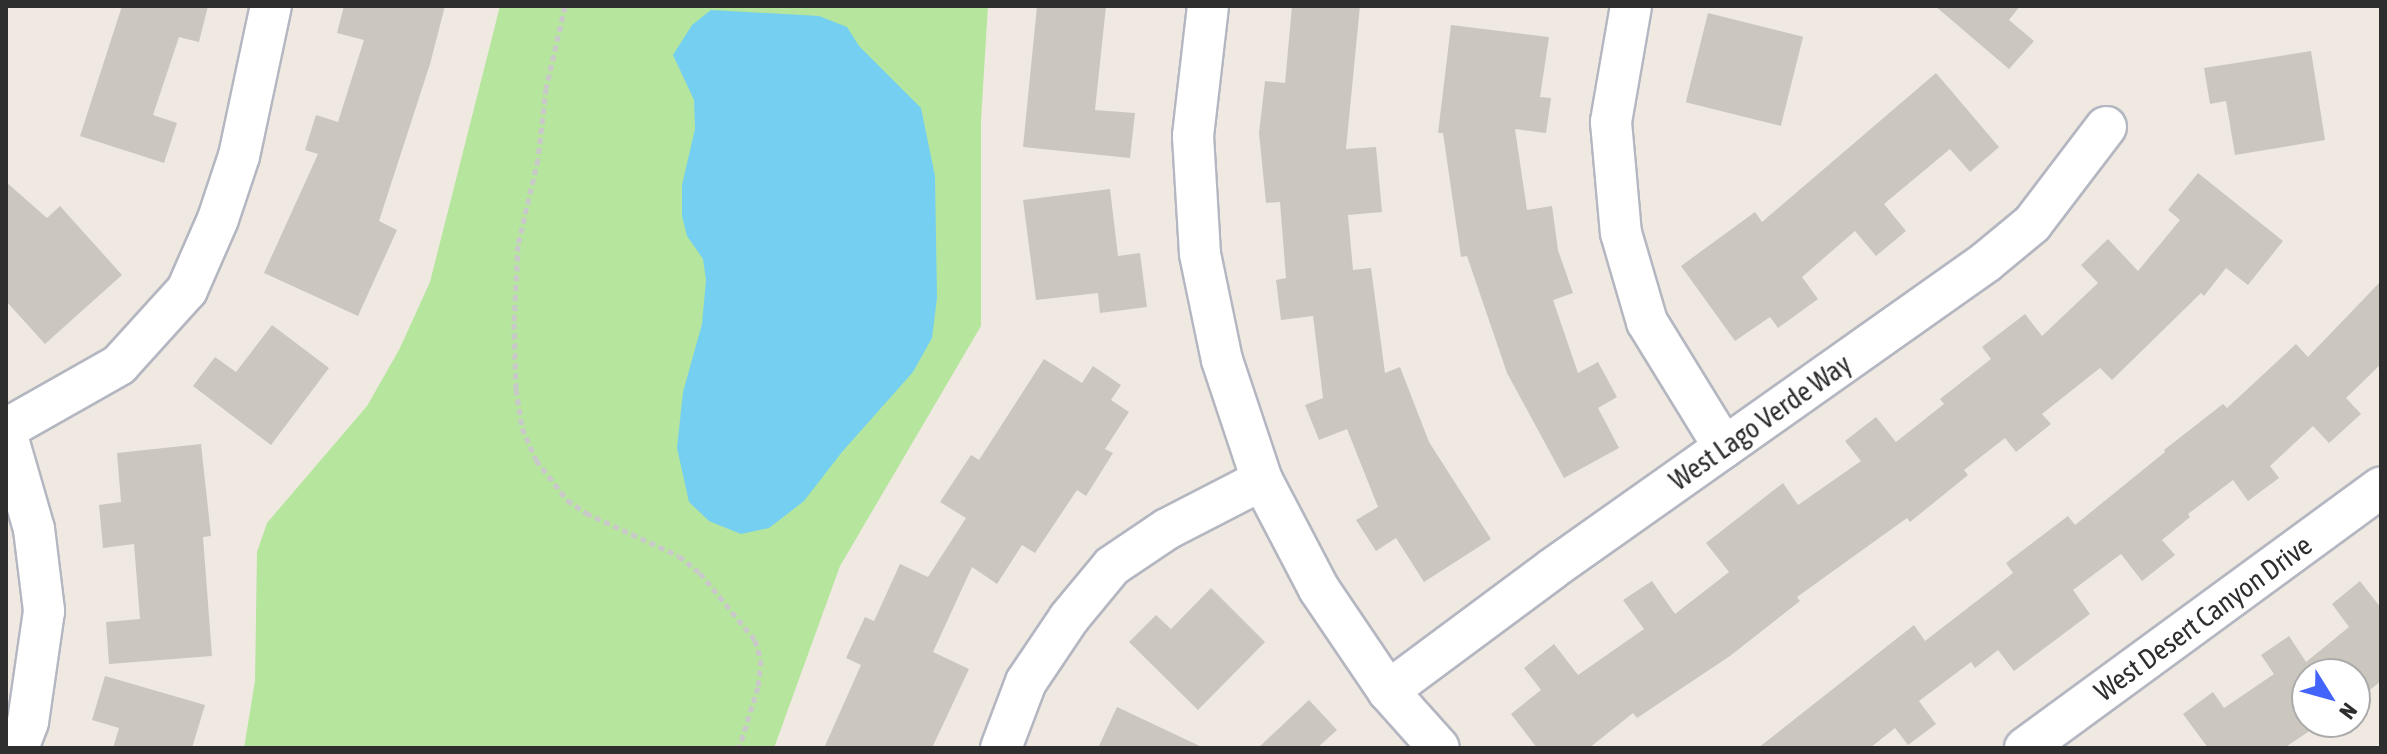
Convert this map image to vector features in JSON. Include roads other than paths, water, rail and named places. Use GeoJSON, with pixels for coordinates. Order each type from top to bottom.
{"type":"FeatureCollection","features":[{"type":"Feature","properties":{"kind":"street"},"geometry":{"type":"LineString","coordinates":[[18,748],[28,722],[44,611],[34,529],[6,430],[119,365],[187,290],[218,219],[239,156],[271,6]]}},
{"type":"Feature","properties":{"kind":"street"},"geometry":{"type":"LineString","coordinates":[[1208,6],[1193,136],[1200,254],[1222,360],[1262,480],[1319,589],[1388,691],[1439,748]]}},
{"type":"Feature","properties":{"kind":"street"},"geometry":{"type":"LineString","coordinates":[[1631,6],[1611,122],[1621,233],[1647,322],[1724,447]]}},
{"type":"Feature","properties":{"kind":"street","name":"West Lago Verde Way"},"geometry":{"type":"LineString","coordinates":[[1388,691],[1724,447],[1986,262],[2032,224],[2106,127]]}},
{"type":"Feature","properties":{"kind":"street"},"geometry":{"type":"LineString","coordinates":[[1001,748],[1026,682],[1069,618],[1112,566],[1167,529],[1262,480]]}},
{"type":"Feature","properties":{"kind":"street","name":"West Desert Canyon Drive"},"geometry":{"type":"LineString","coordinates":[[2025,748],[2381,487]]}},
{"type":"Feature","properties":{"kind":"water"},"geometry":{"type":"Polygon","coordinates":[[[711,10],[819,16],[847,27],[859,46],[921,108],[935,176],[937,298],[932,338],[913,372],[842,452],[804,501],[769,528],[741,534],[709,521],[689,502],[677,448],[683,392],[702,324],[706,280],[703,259],[687,236],[682,216],[682,185],[695,129],[694,100],[673,55],[692,25],[711,10]]]}}]}
